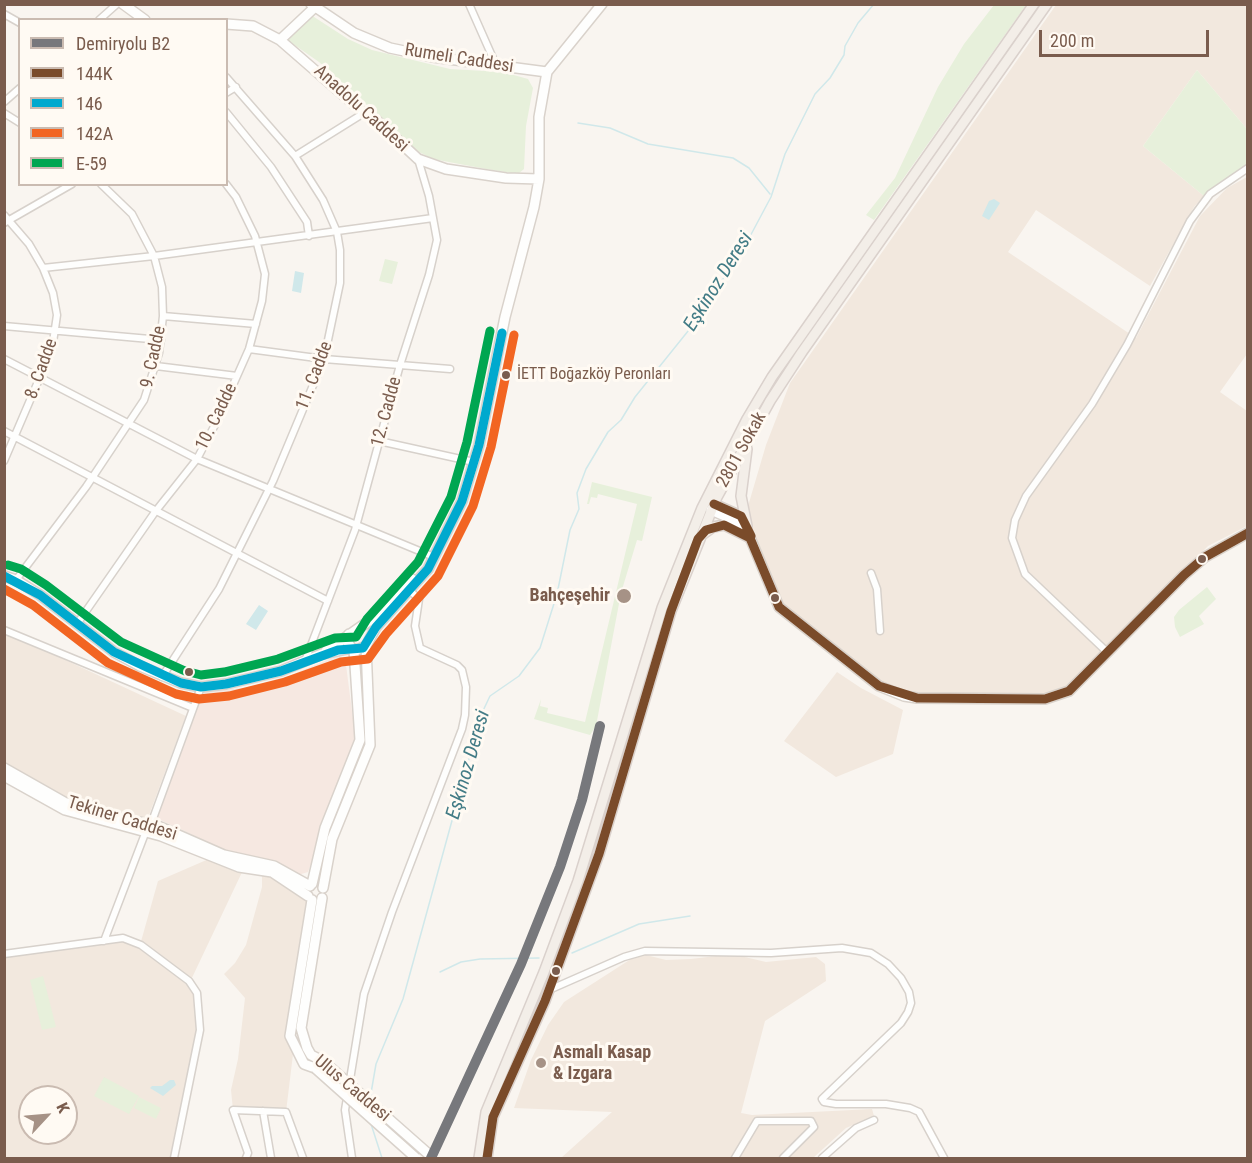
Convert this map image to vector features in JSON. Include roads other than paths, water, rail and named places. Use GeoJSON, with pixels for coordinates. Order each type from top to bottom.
{"type":"FeatureCollection","features":[{"type":"Feature","properties":{"kind":"main road","name":"2801 Sokak"},"geometry":{"type":"LineString","coordinates":[[479,1158],[486,1112],[549,960],[594,834],[662,608],[747,419],[788,353],[1034,4]]}},
{"type":"Feature","properties":{"kind":"main road","name":"2801 Sokak"},"geometry":{"type":"LineString","coordinates":[[487,1158],[493,1117],[549,990],[599,854],[671,610],[709,506],[802,352],[1047,4]]}},
{"type":"Feature","properties":{"kind":"main road"},"geometry":{"type":"LineString","coordinates":[[747,526],[741,496],[741,479],[752,432]]}},
{"type":"Feature","properties":{"kind":"main road"},"geometry":{"type":"LineString","coordinates":[[698,539],[706,530],[724,525],[752,540]]}},
{"type":"Feature","properties":{"kind":"main road"},"geometry":{"type":"LineString","coordinates":[[549,960],[550,970],[544,987],[549,990]]}},
{"type":"Feature","properties":{"kind":"street"},"geometry":{"type":"LineString","coordinates":[[101,18],[117,4]]}},
{"type":"Feature","properties":{"kind":"street"},"geometry":{"type":"LineString","coordinates":[[123,4],[142,18]]}},
{"type":"Feature","properties":{"kind":"street"},"geometry":{"type":"LineString","coordinates":[[469,4],[496,65]]}},
{"type":"Feature","properties":{"kind":"street"},"geometry":{"type":"LineString","coordinates":[[322,654],[366,644],[376,627],[434,557],[462,501],[474,462],[539,179],[539,117],[547,72],[603,4]]}},
{"type":"Feature","properties":{"kind":"street"},"geometry":{"type":"LineString","coordinates":[[280,40],[313,6]]}},
{"type":"Feature","properties":{"kind":"street","name":"Rumeli Caddesi"},"geometry":{"type":"LineString","coordinates":[[313,6],[354,33],[390,48],[433,57],[547,72]]}},
{"type":"Feature","properties":{"kind":"street"},"geometry":{"type":"LineString","coordinates":[[4,14],[18,22]]}},
{"type":"Feature","properties":{"kind":"street","name":"Anadolu Caddesi"},"geometry":{"type":"LineString","coordinates":[[228,24],[253,26],[280,40],[330,80],[364,113],[375,119],[418,159],[446,169],[539,179]]}},
{"type":"Feature","properties":{"kind":"street","name":"11. Cadde"},"geometry":{"type":"LineString","coordinates":[[162,677],[219,589],[269,490],[324,359],[340,283],[340,250],[337,232],[323,200],[295,156],[228,79]]}},
{"type":"Feature","properties":{"kind":"street"},"geometry":{"type":"LineString","coordinates":[[228,92],[236,87]]}},
{"type":"Feature","properties":{"kind":"street"},"geometry":{"type":"LineString","coordinates":[[4,102],[18,90]]}},
{"type":"Feature","properties":{"kind":"street"},"geometry":{"type":"LineString","coordinates":[[4,113],[18,122]]}},
{"type":"Feature","properties":{"kind":"street"},"geometry":{"type":"LineString","coordinates":[[295,156],[364,113]]}},
{"type":"Feature","properties":{"kind":"street"},"geometry":{"type":"LineString","coordinates":[[228,114],[271,167],[307,222],[309,236]]}},
{"type":"Feature","properties":{"kind":"street","name":"12. Cadde"},"geometry":{"type":"LineString","coordinates":[[305,662],[356,526],[400,365],[429,275],[437,240],[418,159]]}},
{"type":"Feature","properties":{"kind":"street"},"geometry":{"type":"LineString","coordinates":[[1106,651],[1024,574],[1012,538],[1015,520],[1026,496],[1092,404],[1127,345],[1190,221],[1210,194],[1248,168]]}},
{"type":"Feature","properties":{"kind":"street"},"geometry":{"type":"LineString","coordinates":[[7,222],[69,186]]}},
{"type":"Feature","properties":{"kind":"street","name":"9. Cadde"},"geometry":{"type":"LineString","coordinates":[[16,580],[93,477],[128,424],[150,388],[156,366],[163,316],[162,287],[154,256],[132,214],[103,186]]}},
{"type":"Feature","properties":{"kind":"street","name":"10. Cadde"},"geometry":{"type":"LineString","coordinates":[[77,624],[155,512],[197,459],[249,349],[265,274],[258,242],[236,197],[228,186]]}},
{"type":"Feature","properties":{"kind":"street","name":"8. Cadde"},"geometry":{"type":"LineString","coordinates":[[4,214],[7,222],[43,268],[56,305],[56,330],[41,377],[4,461]]}},
{"type":"Feature","properties":{"kind":"street"},"geometry":{"type":"LineString","coordinates":[[43,268],[154,256],[433,218]]}},
{"type":"Feature","properties":{"kind":"street"},"geometry":{"type":"LineString","coordinates":[[163,316],[256,324]]}},
{"type":"Feature","properties":{"kind":"street"},"geometry":{"type":"LineString","coordinates":[[4,326],[161,340]]}},
{"type":"Feature","properties":{"kind":"street"},"geometry":{"type":"LineString","coordinates":[[249,349],[324,359],[450,369]]}},
{"type":"Feature","properties":{"kind":"street"},"geometry":{"type":"LineString","coordinates":[[4,359],[197,459],[434,557]]}},
{"type":"Feature","properties":{"kind":"street"},"geometry":{"type":"LineString","coordinates":[[156,366],[237,376]]}},
{"type":"Feature","properties":{"kind":"street"},"geometry":{"type":"LineString","coordinates":[[4,431],[328,601]]}},
{"type":"Feature","properties":{"kind":"street"},"geometry":{"type":"LineString","coordinates":[[379,441],[474,462]]}},
{"type":"Feature","properties":{"kind":"street"},"geometry":{"type":"LineString","coordinates":[[709,506],[737,512],[747,526],[762,570],[779,608],[879,686],[904,696],[1045,699],[1069,692],[1106,651],[1205,557],[1248,533]]}},
{"type":"Feature","properties":{"kind":"street"},"geometry":{"type":"LineString","coordinates":[[709,506],[732,519],[752,540]]}},
{"type":"Feature","properties":{"kind":"street"},"geometry":{"type":"LineString","coordinates":[[871,573],[877,589],[880,631]]}},
{"type":"Feature","properties":{"kind":"street"},"geometry":{"type":"LineString","coordinates":[[4,576],[16,580],[114,652],[162,677],[201,687],[260,676],[305,662],[322,654],[372,619],[409,589]]}},
{"type":"Feature","properties":{"kind":"street"},"geometry":{"type":"LineString","coordinates":[[352,1158],[345,1110],[364,994],[392,912],[462,729],[465,715],[466,687],[462,670],[458,665],[424,652],[417,644],[415,626],[419,600],[409,589]]}},
{"type":"Feature","properties":{"kind":"street"},"geometry":{"type":"LineString","coordinates":[[4,630],[193,708]]}},
{"type":"Feature","properties":{"kind":"street"},"geometry":{"type":"LineString","coordinates":[[352,632],[364,633],[366,644]]}},
{"type":"Feature","properties":{"kind":"street"},"geometry":{"type":"LineString","coordinates":[[317,896],[320,885],[311,885],[325,828],[360,740],[352,649],[347,640],[352,632]]}},
{"type":"Feature","properties":{"kind":"street","name":"Ulus Caddesi"},"geometry":{"type":"LineString","coordinates":[[366,644],[370,745],[332,839],[317,896],[290,1036],[298,1057],[304,1064],[315,1068],[416,1158]]}},
{"type":"Feature","properties":{"kind":"street"},"geometry":{"type":"LineString","coordinates":[[104,941],[201,687]]}},
{"type":"Feature","properties":{"kind":"street","name":"Tekiner Caddesi"},"geometry":{"type":"LineString","coordinates":[[4,768],[64,802],[224,855],[274,866],[311,885]]}},
{"type":"Feature","properties":{"kind":"street","name":"Tekiner Caddesi"},"geometry":{"type":"LineString","coordinates":[[4,776],[65,810],[148,828],[239,867],[277,874],[317,896]]}},
{"type":"Feature","properties":{"kind":"street","name":"Ulus Caddesi"},"geometry":{"type":"LineString","coordinates":[[317,896],[302,1028],[307,1048],[311,1055],[323,1061],[433,1158]]}},
{"type":"Feature","properties":{"kind":"street"},"geometry":{"type":"LineString","coordinates":[[4,954],[130,939],[189,981],[197,993],[200,1030],[174,1158]]}},
{"type":"Feature","properties":{"kind":"street"},"geometry":{"type":"LineString","coordinates":[[549,990],[624,957],[645,951],[771,953],[842,948],[871,954],[888,964],[901,978],[911,1003],[908,1012],[901,1023],[822,1099],[824,1102],[836,1104],[886,1104],[919,1112],[944,1158]]}},
{"type":"Feature","properties":{"kind":"street"},"geometry":{"type":"LineString","coordinates":[[246,1158],[248,1153],[233,1110],[286,1113],[303,1158]]}},
{"type":"Feature","properties":{"kind":"street"},"geometry":{"type":"LineString","coordinates":[[263,1111],[271,1158]]}},
{"type":"Feature","properties":{"kind":"street"},"geometry":{"type":"LineString","coordinates":[[822,1158],[849,1132],[874,1120]]}},
{"type":"Feature","properties":{"kind":"street"},"geometry":{"type":"LineString","coordinates":[[735,1158],[757,1121],[811,1121],[814,1127],[783,1158]]}},
{"type":"Feature","properties":{"kind":"water"},"geometry":{"type":"Polygon","coordinates":[[[994,199],[1000,203],[989,220],[982,216],[989,201],[994,199]]]}},
{"type":"Feature","properties":{"kind":"water"},"geometry":{"type":"Polygon","coordinates":[[[295,271],[304,273],[301,293],[292,291],[295,271]]]}},
{"type":"Feature","properties":{"kind":"water"},"geometry":{"type":"Polygon","coordinates":[[[259,605],[268,611],[256,630],[246,624],[259,605]]]}},
{"type":"Feature","properties":{"kind":"water"},"geometry":{"type":"Polygon","coordinates":[[[174,1080],[176,1085],[163,1096],[150,1088],[162,1086],[174,1080]]]}},
{"type":"Feature","properties":{"kind":"waterway","name":"Eşkinoz Deresi"},"geometry":{"type":"LineString","coordinates":[[370,1099],[376,1064],[403,999],[481,715],[490,696],[519,676],[540,648],[557,594],[570,530],[579,509],[577,493],[586,469],[608,432],[621,420],[635,397],[709,305],[715,290],[739,257],[771,197],[785,154],[815,94],[830,78],[844,55],[845,46],[858,23],[874,4]]}},
{"type":"Feature","properties":{"kind":"waterway"},"geometry":{"type":"LineString","coordinates":[[578,123],[610,128],[648,144],[733,158],[749,168],[770,194]]}},
{"type":"Feature","properties":{"kind":"waterway"},"geometry":{"type":"LineString","coordinates":[[572,953],[639,924],[690,916]]}},
{"type":"Feature","properties":{"kind":"waterway"},"geometry":{"type":"LineString","coordinates":[[440,972],[461,962],[480,959],[539,958]]}},
{"type":"Feature","properties":{"kind":"waterway","name":"Eşkinoz Deresi"},"geometry":{"type":"LineString","coordinates":[[371,1124],[382,1158]]}},
{"type":"Feature","properties":{"kind":"rail line","name":"B2"},"geometry":{"type":"LineString","coordinates":[[431,1158],[521,964],[560,867],[582,800],[600,726]]}},
{"type":"Feature","properties":{"kind":"place","name":"İETT Boğazköy Peronları"},"geometry":{"type":"Point","coordinates":[506,375]}},
{"type":"Feature","properties":{"kind":"place","name":"Bahçeşehir"},"geometry":{"type":"Point","coordinates":[624,596]}},
{"type":"Feature","properties":{"kind":"place","name":"Asmalı Kasap & Izgara"},"geometry":{"type":"Point","coordinates":[541,1063]}}]}
